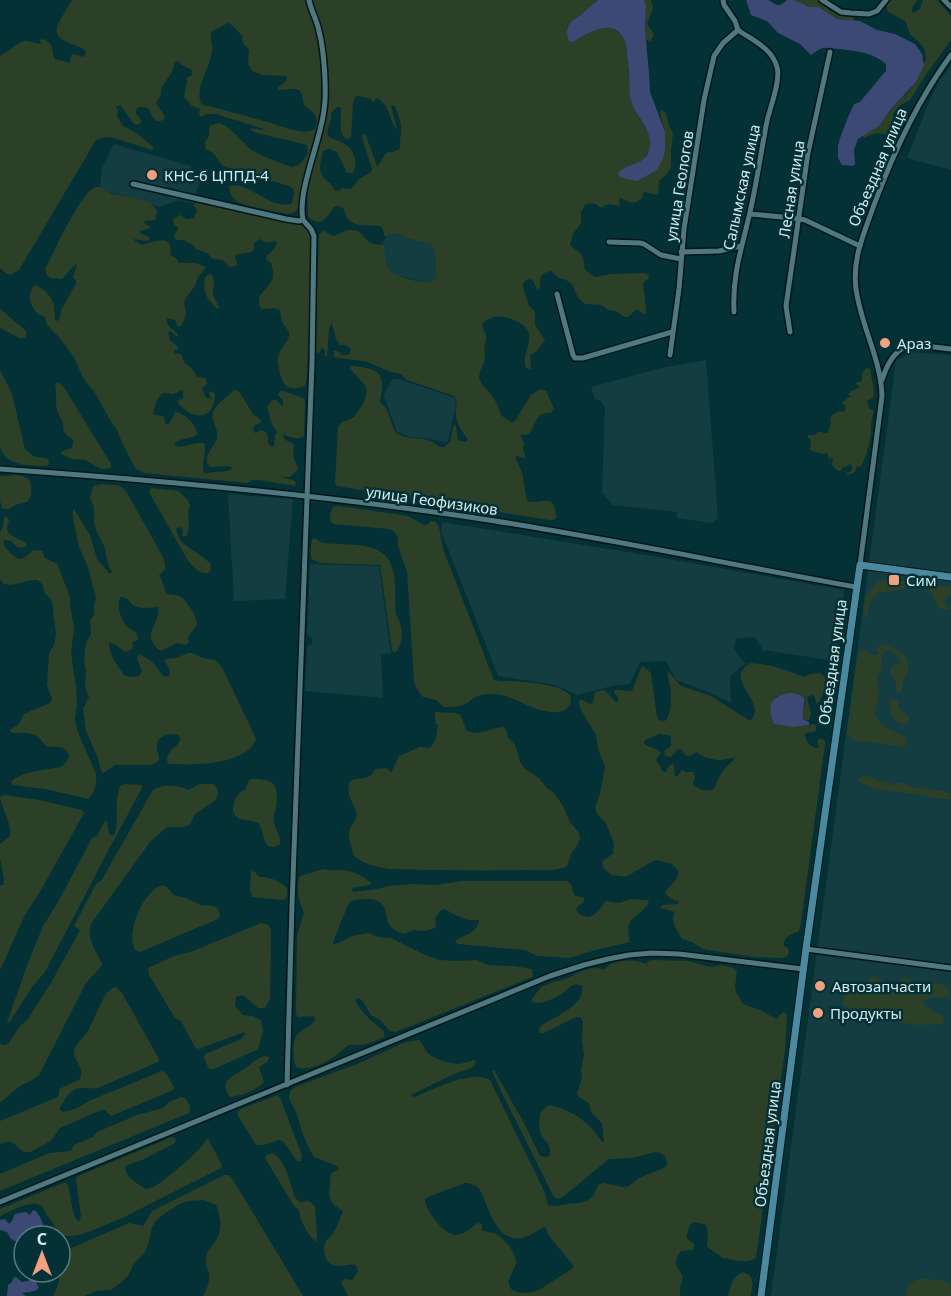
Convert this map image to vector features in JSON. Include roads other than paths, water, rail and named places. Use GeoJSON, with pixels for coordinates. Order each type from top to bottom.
{"type":"FeatureCollection","features":[{"type":"Feature","properties":{"kind":"street"},"geometry":{"type":"LineString","coordinates":[[287,1084],[312,363],[314,243],[313,232],[303,219],[302,211],[324,115],[325,96],[320,31],[309,0]]}},
{"type":"Feature","properties":{"kind":"street"},"geometry":{"type":"LineString","coordinates":[[723,0],[738,30]]}},
{"type":"Feature","properties":{"kind":"street"},"geometry":{"type":"LineString","coordinates":[[822,0],[841,12],[851,14],[870,14],[877,11],[886,0]]}},
{"type":"Feature","properties":{"kind":"street"},"geometry":{"type":"LineString","coordinates":[[944,0],[951,7]]}},
{"type":"Feature","properties":{"kind":"street","name":"Салымская улица"},"geometry":{"type":"LineString","coordinates":[[734,312],[733,290],[776,84],[777,67],[763,46],[738,30]]}},
{"type":"Feature","properties":{"kind":"street","name":"улица Геологов"},"geometry":{"type":"LineString","coordinates":[[670,355],[684,229],[704,100],[716,52],[738,30]]}},
{"type":"Feature","properties":{"kind":"street","name":"Лесная улица"},"geometry":{"type":"LineString","coordinates":[[790,332],[786,306],[808,153],[830,52]]}},
{"type":"Feature","properties":{"kind":"street","name":"Объездная улица"},"geometry":{"type":"LineString","coordinates":[[761,1296],[803,969],[882,405],[881,383],[863,321],[856,288],[855,270],[860,246],[892,158],[922,97],[951,55]]}},
{"type":"Feature","properties":{"kind":"street"},"geometry":{"type":"LineString","coordinates":[[133,184],[286,219],[298,221],[303,219]]}},
{"type":"Feature","properties":{"kind":"street"},"geometry":{"type":"LineString","coordinates":[[750,214],[799,219],[860,246]]}},
{"type":"Feature","properties":{"kind":"street"},"geometry":{"type":"LineString","coordinates":[[609,242],[640,243],[661,255],[681,259]]}},
{"type":"Feature","properties":{"kind":"street"},"geometry":{"type":"LineString","coordinates":[[681,252],[719,251],[741,246]]}},
{"type":"Feature","properties":{"kind":"street"},"geometry":{"type":"LineString","coordinates":[[557,294],[575,358],[583,358],[672,332]]}},
{"type":"Feature","properties":{"kind":"street"},"geometry":{"type":"LineString","coordinates":[[881,383],[889,361],[902,349],[917,346],[951,349]]}},
{"type":"Feature","properties":{"kind":"street","name":"улица Геофизиков"},"geometry":{"type":"LineString","coordinates":[[0,469],[139,479],[306,495],[501,522],[856,586]]}},
{"type":"Feature","properties":{"kind":"street"},"geometry":{"type":"LineString","coordinates":[[860,565],[951,577]]}},
{"type":"Feature","properties":{"kind":"street"},"geometry":{"type":"LineString","coordinates":[[806,949],[951,968]]}},
{"type":"Feature","properties":{"kind":"street"},"geometry":{"type":"LineString","coordinates":[[0,1202],[550,976],[584,965],[628,955],[652,953],[679,954],[803,969]]}},
{"type":"Feature","properties":{"kind":"water"},"geometry":{"type":"Polygon","coordinates":[[[598,0],[644,0],[646,6],[645,30],[650,92],[665,132],[665,151],[657,170],[637,181],[620,177],[618,174],[624,168],[641,161],[650,147],[649,135],[630,98],[626,45],[622,36],[610,28],[595,30],[573,42],[569,41],[567,35],[570,24],[598,0]]]}},
{"type":"Feature","properties":{"kind":"water"},"geometry":{"type":"Polygon","coordinates":[[[746,0],[768,0],[778,5],[787,0],[793,0],[808,7],[819,7],[837,19],[860,21],[877,30],[895,34],[915,44],[922,54],[924,65],[916,82],[890,110],[880,125],[858,139],[854,150],[855,164],[853,166],[842,165],[838,158],[840,138],[854,104],[860,102],[886,71],[886,64],[857,51],[822,48],[811,55],[800,44],[778,33],[767,21],[751,15],[746,0]]]}},
{"type":"Feature","properties":{"kind":"water"},"geometry":{"type":"Polygon","coordinates":[[[798,694],[804,699],[803,719],[809,722],[809,725],[794,727],[774,724],[770,712],[772,702],[779,696],[798,694]]]}},
{"type":"Feature","properties":{"kind":"water"},"geometry":{"type":"Polygon","coordinates":[[[33,1210],[36,1211],[43,1224],[12,1224],[12,1240],[7,1232],[0,1230],[0,1220],[5,1219],[9,1224],[15,1214],[26,1212],[30,1215],[33,1210]]]}},
{"type":"Feature","properties":{"kind":"water"},"geometry":{"type":"Polygon","coordinates":[[[12,1282],[12,1284],[37,1284],[39,1288],[22,1293],[26,1296],[7,1296],[8,1285],[12,1282]]]}},
{"type":"Feature","properties":{"kind":"place","name":"КНС-6 ЦППД-4"},"geometry":{"type":"Point","coordinates":[152,175]}},
{"type":"Feature","properties":{"kind":"place","name":"Араз"},"geometry":{"type":"Point","coordinates":[885,343]}},
{"type":"Feature","properties":{"kind":"place","name":"Сим"},"geometry":{"type":"Point","coordinates":[894,580]}},
{"type":"Feature","properties":{"kind":"place","name":"Автозапчасти"},"geometry":{"type":"Point","coordinates":[820,986]}},
{"type":"Feature","properties":{"kind":"place","name":"Продукты"},"geometry":{"type":"Point","coordinates":[818,1013]}}]}
